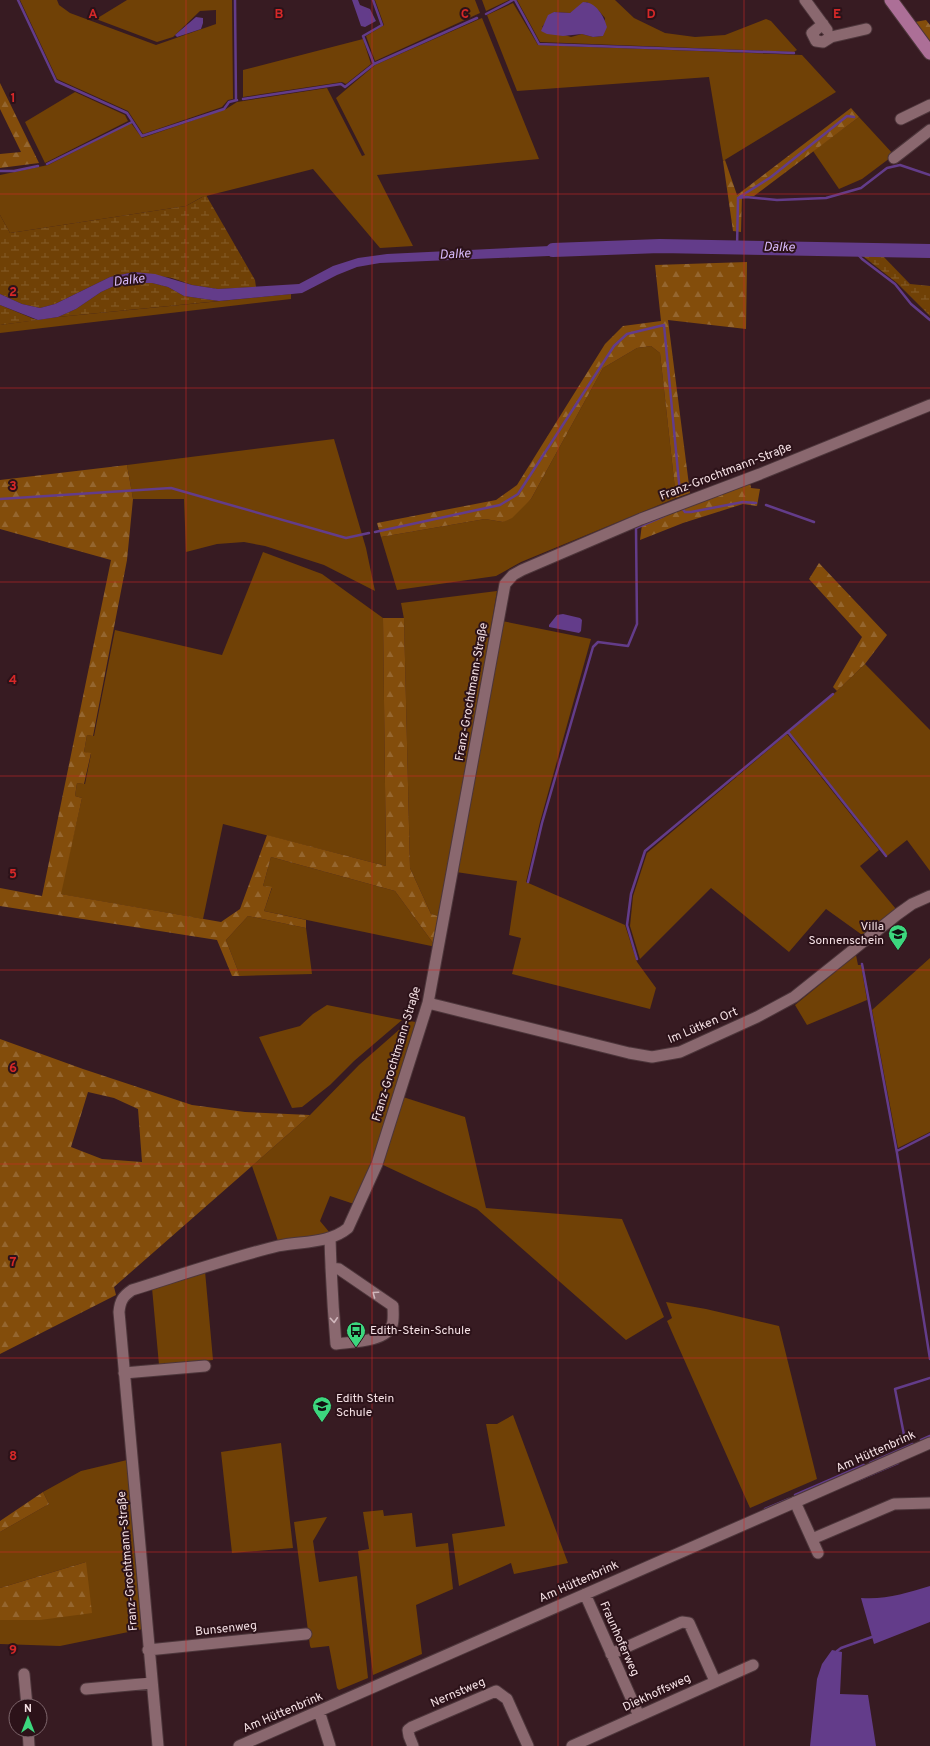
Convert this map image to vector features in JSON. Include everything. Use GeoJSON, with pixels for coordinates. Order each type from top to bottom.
{"type":"FeatureCollection","features":[{"type":"Feature","properties":{"kind":"main road"},"geometry":{"type":"LineString","coordinates":[[891,0],[930,53]]}},
{"type":"Feature","properties":{"kind":"street"},"geometry":{"type":"LineString","coordinates":[[805,0],[831,37]]}},
{"type":"Feature","properties":{"kind":"street"},"geometry":{"type":"LineString","coordinates":[[823,24],[812,33],[816,41],[823,42],[831,37],[866,29]]}},
{"type":"Feature","properties":{"kind":"street"},"geometry":{"type":"LineString","coordinates":[[901,119],[930,105]]}},
{"type":"Feature","properties":{"kind":"street"},"geometry":{"type":"LineString","coordinates":[[894,158],[930,130]]}},
{"type":"Feature","properties":{"kind":"street","name":"Franz-Grochtmann-Straße"},"geometry":{"type":"LineString","coordinates":[[158,1746],[148,1650],[119,1312],[122,1298],[132,1290],[278,1246],[330,1238],[340,1234],[348,1228],[377,1164],[428,1004],[505,584],[513,575],[522,570],[641,519],[760,474],[930,405]]}},
{"type":"Feature","properties":{"kind":"street","name":"Im Lütken Ort"},"geometry":{"type":"LineString","coordinates":[[428,1004],[628,1053],[652,1057],[668,1055],[680,1052],[735,1027],[794,997],[898,914],[912,904],[930,896]]}},
{"type":"Feature","properties":{"kind":"street"},"geometry":{"type":"LineString","coordinates":[[330,1238],[331,1268],[336,1344],[366,1340],[385,1334],[393,1324],[393,1306],[339,1269],[331,1268]]}},
{"type":"Feature","properties":{"kind":"street"},"geometry":{"type":"LineString","coordinates":[[124,1373],[205,1366]]}},
{"type":"Feature","properties":{"kind":"street","name":"Am Hüttenbrink"},"geometry":{"type":"LineString","coordinates":[[239,1746],[930,1443]]}},
{"type":"Feature","properties":{"kind":"street"},"geometry":{"type":"LineString","coordinates":[[795,1502],[818,1554]]}},
{"type":"Feature","properties":{"kind":"street"},"geometry":{"type":"LineString","coordinates":[[812,1539],[894,1504],[930,1503]]}},
{"type":"Feature","properties":{"kind":"street","name":"Fraunhoferweg"},"geometry":{"type":"LineString","coordinates":[[584,1594],[639,1716]]}},
{"type":"Feature","properties":{"kind":"street"},"geometry":{"type":"LineString","coordinates":[[611,1654],[682,1622],[689,1623],[715,1681]]}},
{"type":"Feature","properties":{"kind":"street","name":"Bunsenweg"},"geometry":{"type":"LineString","coordinates":[[148,1650],[306,1634]]}},
{"type":"Feature","properties":{"kind":"street","name":"Diekhoffsweg"},"geometry":{"type":"LineString","coordinates":[[572,1746],[753,1665]]}},
{"type":"Feature","properties":{"kind":"street"},"geometry":{"type":"LineString","coordinates":[[24,1674],[26,1698]]}},
{"type":"Feature","properties":{"kind":"street"},"geometry":{"type":"LineString","coordinates":[[86,1689],[152,1683]]}},
{"type":"Feature","properties":{"kind":"street","name":"Nernstweg"},"geometry":{"type":"LineString","coordinates":[[413,1746],[408,1730],[412,1727],[496,1691],[507,1699],[528,1746]]}},
{"type":"Feature","properties":{"kind":"street"},"geometry":{"type":"LineString","coordinates":[[319,1711],[330,1746]]}},
{"type":"Feature","properties":{"kind":"green space"},"geometry":{"type":"Polygon","coordinates":[[[20,0],[57,0],[59,5],[70,13],[156,45],[216,24],[216,10],[200,11],[173,37],[157,42],[96,19],[127,0],[232,0],[233,99],[228,100],[222,107],[143,134],[128,111],[57,79],[20,0]]]}},
{"type":"Feature","properties":{"kind":"green space"},"geometry":{"type":"Polygon","coordinates":[[[375,0],[475,0],[480,13],[375,61],[366,36],[384,25],[375,0]]]}},
{"type":"Feature","properties":{"kind":"green space"},"geometry":{"type":"Polygon","coordinates":[[[482,0],[509,0],[486,11],[482,0]]]}},
{"type":"Feature","properties":{"kind":"green space"},"geometry":{"type":"Polygon","coordinates":[[[517,0],[615,0],[634,18],[665,33],[695,37],[725,35],[766,19],[771,21],[797,50],[794,52],[540,42],[517,0]],[[587,2],[570,13],[554,12],[542,27],[571,37],[582,34],[593,37],[603,36],[605,18],[599,11],[587,2]]]}},
{"type":"Feature","properties":{"kind":"green space"},"geometry":{"type":"Polygon","coordinates":[[[513,3],[538,45],[802,55],[836,92],[723,161],[709,77],[517,91],[487,15],[513,3]]]}},
{"type":"Feature","properties":{"kind":"green space"},"geometry":{"type":"Polygon","coordinates":[[[482,18],[539,159],[377,175],[413,246],[380,248],[313,169],[202,197],[186,206],[10,233],[0,215],[0,175],[48,165],[131,123],[142,138],[226,109],[237,102],[327,88],[362,156],[365,155],[336,98],[375,65],[482,18]]]}},
{"type":"Feature","properties":{"kind":"green space"},"geometry":{"type":"Polygon","coordinates":[[[926,20],[930,25],[930,42],[915,22],[926,20]]]}},
{"type":"Feature","properties":{"kind":"green space"},"geometry":{"type":"Polygon","coordinates":[[[363,39],[371,64],[346,84],[342,82],[243,97],[243,70],[363,39]]]}},
{"type":"Feature","properties":{"kind":"green space"},"geometry":{"type":"Polygon","coordinates":[[[0,83],[39,163],[0,168],[0,154],[21,152],[0,109],[0,83]]]}},
{"type":"Feature","properties":{"kind":"green space"},"geometry":{"type":"Polygon","coordinates":[[[75,92],[125,115],[128,121],[45,163],[25,122],[75,92]]]}},
{"type":"Feature","properties":{"kind":"green space"},"geometry":{"type":"Polygon","coordinates":[[[851,108],[859,117],[754,196],[742,196],[741,232],[733,231],[723,161],[725,160],[737,195],[851,108]]]}},
{"type":"Feature","properties":{"kind":"green space"},"geometry":{"type":"Polygon","coordinates":[[[859,117],[894,155],[862,179],[839,189],[813,151],[859,117]]]}},
{"type":"Feature","properties":{"kind":"green space"},"geometry":{"type":"Polygon","coordinates":[[[206,195],[255,280],[256,287],[218,289],[192,285],[172,278],[134,272],[110,277],[55,304],[40,308],[22,304],[0,294],[0,215],[10,233],[186,206],[206,195]]]}},
{"type":"Feature","properties":{"kind":"green space"},"geometry":{"type":"Polygon","coordinates":[[[879,252],[910,284],[930,286],[930,316],[897,283],[859,253],[879,252]]]}},
{"type":"Feature","properties":{"kind":"green space"},"geometry":{"type":"Polygon","coordinates":[[[747,262],[746,329],[668,320],[690,493],[676,498],[660,353],[651,346],[637,348],[603,368],[531,499],[512,518],[503,522],[485,519],[381,537],[377,523],[496,500],[517,485],[605,344],[623,326],[661,321],[655,265],[747,262]]]}},
{"type":"Feature","properties":{"kind":"green space"},"geometry":{"type":"Polygon","coordinates":[[[134,283],[152,283],[168,287],[184,296],[219,301],[58,317],[76,309],[101,292],[114,286],[134,283]]]}},
{"type":"Feature","properties":{"kind":"green space"},"geometry":{"type":"Polygon","coordinates":[[[291,294],[291,299],[0,333],[0,325],[58,317],[291,294]]]}},
{"type":"Feature","properties":{"kind":"green space"},"geometry":{"type":"Polygon","coordinates":[[[0,305],[34,319],[38,320],[0,325],[0,305]]]}},
{"type":"Feature","properties":{"kind":"green space"},"geometry":{"type":"Polygon","coordinates":[[[651,346],[660,353],[676,498],[521,562],[496,576],[397,590],[381,537],[485,519],[503,522],[531,499],[603,368],[637,348],[651,346]]]}},
{"type":"Feature","properties":{"kind":"green space"},"geometry":{"type":"Polygon","coordinates":[[[334,439],[366,548],[375,591],[324,565],[265,546],[244,542],[217,544],[186,552],[184,499],[133,499],[127,465],[334,439]]]}},
{"type":"Feature","properties":{"kind":"green space"},"geometry":{"type":"Polygon","coordinates":[[[127,465],[133,499],[127,560],[93,736],[87,735],[84,752],[91,753],[84,784],[77,783],[75,796],[82,798],[61,894],[221,922],[240,909],[267,835],[386,866],[383,618],[404,618],[410,868],[431,914],[442,917],[436,947],[395,891],[271,857],[263,886],[272,887],[264,911],[306,920],[306,928],[248,916],[226,940],[240,976],[232,976],[217,940],[0,906],[0,888],[42,896],[111,560],[0,529],[0,480],[127,465]]]}},
{"type":"Feature","properties":{"kind":"green space"},"geometry":{"type":"Polygon","coordinates":[[[750,483],[751,488],[760,489],[757,506],[743,504],[683,523],[640,540],[642,524],[750,483]]]}},
{"type":"Feature","properties":{"kind":"green space"},"geometry":{"type":"Polygon","coordinates":[[[263,552],[322,574],[383,618],[386,866],[223,824],[203,919],[60,894],[82,798],[75,796],[77,783],[85,784],[91,754],[84,752],[87,735],[94,736],[115,630],[222,655],[263,552]]]}},
{"type":"Feature","properties":{"kind":"green space"},"geometry":{"type":"Polygon","coordinates":[[[819,563],[887,635],[865,664],[837,691],[833,687],[862,637],[809,579],[819,563]]]}},
{"type":"Feature","properties":{"kind":"green space"},"geometry":{"type":"Polygon","coordinates":[[[497,591],[442,917],[431,914],[410,868],[404,619],[401,603],[497,591]]]}},
{"type":"Feature","properties":{"kind":"green space"},"geometry":{"type":"Polygon","coordinates":[[[502,621],[591,639],[540,822],[526,882],[625,925],[637,962],[656,988],[650,1009],[512,974],[521,938],[509,935],[517,881],[456,872],[502,621]]]}},
{"type":"Feature","properties":{"kind":"green space"},"geometry":{"type":"Polygon","coordinates":[[[865,664],[930,730],[930,871],[907,840],[887,856],[789,732],[837,691],[865,664]]]}},
{"type":"Feature","properties":{"kind":"green space"},"geometry":{"type":"Polygon","coordinates":[[[787,734],[879,850],[860,866],[896,909],[865,937],[826,909],[789,952],[711,888],[640,959],[630,926],[633,896],[647,853],[787,734]]]}},
{"type":"Feature","properties":{"kind":"green space"},"geometry":{"type":"Polygon","coordinates":[[[271,857],[395,891],[436,947],[264,911],[272,888],[263,886],[271,857]]]}},
{"type":"Feature","properties":{"kind":"green space"},"geometry":{"type":"Polygon","coordinates":[[[248,916],[306,928],[312,974],[240,976],[226,940],[248,916]]]}},
{"type":"Feature","properties":{"kind":"green space"},"geometry":{"type":"Polygon","coordinates":[[[856,955],[858,965],[861,965],[867,1000],[807,1025],[795,1005],[856,955]]]}},
{"type":"Feature","properties":{"kind":"green space"},"geometry":{"type":"Polygon","coordinates":[[[930,958],[930,1132],[898,1148],[872,1010],[930,958]]]}},
{"type":"Feature","properties":{"kind":"green space"},"geometry":{"type":"Polygon","coordinates":[[[327,1005],[402,1020],[354,1061],[330,1085],[302,1107],[292,1108],[259,1037],[300,1026],[313,1014],[327,1005]]]}},
{"type":"Feature","properties":{"kind":"green space"},"geometry":{"type":"Polygon","coordinates":[[[409,1021],[416,1022],[371,1166],[354,1204],[330,1196],[320,1221],[330,1233],[278,1241],[252,1166],[310,1115],[359,1065],[409,1021]]]}},
{"type":"Feature","properties":{"kind":"green space"},"geometry":{"type":"Polygon","coordinates":[[[0,1039],[83,1069],[192,1105],[245,1112],[310,1115],[114,1287],[116,1295],[0,1354],[0,1039]],[[88,1092],[71,1147],[102,1159],[142,1162],[138,1109],[114,1098],[88,1092]]]}},
{"type":"Feature","properties":{"kind":"green space"},"geometry":{"type":"Polygon","coordinates":[[[403,1097],[465,1117],[486,1208],[622,1219],[664,1317],[626,1340],[477,1209],[381,1164],[403,1097]]]}},
{"type":"Feature","properties":{"kind":"green space"},"geometry":{"type":"Polygon","coordinates":[[[205,1271],[213,1360],[159,1365],[152,1288],[205,1271]]]}},
{"type":"Feature","properties":{"kind":"green space"},"geometry":{"type":"Polygon","coordinates":[[[666,1302],[706,1309],[779,1326],[817,1479],[750,1508],[667,1321],[672,1318],[666,1302]]]}},
{"type":"Feature","properties":{"kind":"green space"},"geometry":{"type":"Polygon","coordinates":[[[513,1415],[568,1563],[514,1574],[511,1563],[459,1586],[452,1534],[505,1526],[486,1424],[497,1424],[513,1415]]]}},
{"type":"Feature","properties":{"kind":"green space"},"geometry":{"type":"Polygon","coordinates":[[[281,1443],[293,1548],[232,1553],[221,1452],[281,1443]]]}},
{"type":"Feature","properties":{"kind":"green space"},"geometry":{"type":"Polygon","coordinates":[[[127,1460],[143,1629],[60,1646],[0,1644],[0,1620],[40,1620],[86,1562],[0,1588],[0,1532],[49,1504],[43,1492],[81,1471],[127,1460]]]}},
{"type":"Feature","properties":{"kind":"green space"},"geometry":{"type":"Polygon","coordinates":[[[43,1492],[49,1504],[0,1532],[0,1521],[43,1492]]]}},
{"type":"Feature","properties":{"kind":"green space"},"geometry":{"type":"Polygon","coordinates":[[[383,1510],[384,1516],[412,1513],[416,1547],[448,1543],[453,1589],[416,1605],[422,1654],[373,1675],[358,1551],[369,1549],[363,1512],[383,1510]]]}},
{"type":"Feature","properties":{"kind":"green space"},"geometry":{"type":"Polygon","coordinates":[[[327,1517],[313,1541],[319,1582],[357,1576],[368,1678],[339,1690],[337,1688],[329,1646],[311,1648],[310,1646],[294,1522],[327,1517]]]}},
{"type":"Feature","properties":{"kind":"green space"},"geometry":{"type":"Polygon","coordinates":[[[86,1562],[92,1613],[40,1620],[0,1620],[0,1588],[86,1562]]]}},
{"type":"Feature","properties":{"kind":"water"},"geometry":{"type":"Polygon","coordinates":[[[352,0],[358,0],[360,5],[370,9],[376,21],[365,27],[361,26],[352,0]]]}},
{"type":"Feature","properties":{"kind":"water"},"geometry":{"type":"Polygon","coordinates":[[[583,2],[592,4],[602,14],[607,27],[603,36],[593,37],[582,34],[563,36],[547,34],[541,31],[548,15],[554,12],[570,13],[583,2]]]}},
{"type":"Feature","properties":{"kind":"water"},"geometry":{"type":"Polygon","coordinates":[[[196,17],[203,18],[201,29],[177,37],[175,35],[196,17]]]}},
{"type":"Feature","properties":{"kind":"water"},"geometry":{"type":"Polygon","coordinates":[[[571,245],[572,255],[380,263],[357,267],[337,275],[302,293],[219,301],[184,296],[168,287],[152,283],[134,283],[114,286],[101,292],[76,309],[58,317],[38,320],[0,305],[0,294],[22,304],[40,308],[55,304],[110,277],[134,272],[155,274],[192,285],[218,289],[299,284],[333,266],[358,258],[387,254],[571,245]]]}},
{"type":"Feature","properties":{"kind":"water"},"geometry":{"type":"Polygon","coordinates":[[[563,614],[580,618],[582,620],[581,631],[579,633],[549,627],[557,615],[563,614]]]}},
{"type":"Feature","properties":{"kind":"water"},"geometry":{"type":"Polygon","coordinates":[[[930,1586],[930,1622],[874,1644],[861,1598],[887,1597],[930,1586]]]}},
{"type":"Feature","properties":{"kind":"water"},"geometry":{"type":"Polygon","coordinates":[[[832,1650],[842,1652],[840,1694],[868,1695],[876,1746],[810,1746],[817,1679],[822,1664],[832,1650]]]}},
{"type":"Feature","properties":{"kind":"waterway"},"geometry":{"type":"LineString","coordinates":[[18,0],[56,81],[127,113],[142,136],[224,109],[229,102],[237,100]]}},
{"type":"Feature","properties":{"kind":"waterway"},"geometry":{"type":"LineString","coordinates":[[235,0],[236,100]]}},
{"type":"Feature","properties":{"kind":"waterway"},"geometry":{"type":"LineString","coordinates":[[373,0],[382,25],[363,36],[374,64]]}},
{"type":"Feature","properties":{"kind":"waterway"},"geometry":{"type":"LineString","coordinates":[[486,14],[513,0]]}},
{"type":"Feature","properties":{"kind":"waterway"},"geometry":{"type":"LineString","coordinates":[[515,0],[539,44],[794,53]]}},
{"type":"Feature","properties":{"kind":"waterway"},"geometry":{"type":"LineString","coordinates":[[243,99],[341,84],[345,87],[374,64],[477,18]]}},
{"type":"Feature","properties":{"kind":"waterway"},"geometry":{"type":"LineString","coordinates":[[738,198],[771,177],[847,116],[854,117]]}},
{"type":"Feature","properties":{"kind":"waterway"},"geometry":{"type":"LineString","coordinates":[[47,164],[132,122]]}},
{"type":"Feature","properties":{"kind":"waterway"},"geometry":{"type":"LineString","coordinates":[[737,248],[738,198],[746,197],[777,200],[826,198],[861,188],[887,168],[900,165],[930,175]]}},
{"type":"Feature","properties":{"kind":"waterway"},"geometry":{"type":"LineString","coordinates":[[0,171],[14,171],[38,166]]}},
{"type":"Feature","properties":{"kind":"waterway","name":"Dalke"},"geometry":{"type":"LineString","coordinates":[[553,250],[660,246],[930,251]]}},
{"type":"Feature","properties":{"kind":"waterway"},"geometry":{"type":"LineString","coordinates":[[853,249],[862,259],[895,284],[911,304],[930,320]]}},
{"type":"Feature","properties":{"kind":"waterway"},"geometry":{"type":"LineString","coordinates":[[375,532],[500,505],[518,494],[614,346],[627,334],[664,325],[680,493]]}},
{"type":"Feature","properties":{"kind":"waterway"},"geometry":{"type":"LineString","coordinates":[[0,499],[171,488],[346,538],[369,533]]}},
{"type":"Feature","properties":{"kind":"waterway"},"geometry":{"type":"LineString","coordinates":[[682,508],[685,512],[691,512],[743,502],[756,503]]}},
{"type":"Feature","properties":{"kind":"waterway"},"geometry":{"type":"LineString","coordinates":[[766,505],[814,522]]}},
{"type":"Feature","properties":{"kind":"waterway"},"geometry":{"type":"LineString","coordinates":[[528,882],[542,823],[593,647],[598,642],[628,646],[637,624],[636,528],[664,516]]}},
{"type":"Feature","properties":{"kind":"waterway"},"geometry":{"type":"LineString","coordinates":[[637,959],[627,925],[631,894],[645,851],[833,694]]}},
{"type":"Feature","properties":{"kind":"waterway"},"geometry":{"type":"LineString","coordinates":[[788,732],[886,856]]}},
{"type":"Feature","properties":{"kind":"waterway"},"geometry":{"type":"LineString","coordinates":[[862,964],[897,1153],[930,1359]]}},
{"type":"Feature","properties":{"kind":"waterway"},"geometry":{"type":"LineString","coordinates":[[897,1151],[930,1134]]}},
{"type":"Feature","properties":{"kind":"waterway"},"geometry":{"type":"LineString","coordinates":[[905,1440],[895,1389],[930,1378]]}},
{"type":"Feature","properties":{"kind":"waterway"},"geometry":{"type":"LineString","coordinates":[[921,1440],[930,1436]]}},
{"type":"Feature","properties":{"kind":"waterway"},"geometry":{"type":"LineString","coordinates":[[870,1463],[913,1444]]}},
{"type":"Feature","properties":{"kind":"waterway"},"geometry":{"type":"LineString","coordinates":[[858,1480],[898,1463]]}},
{"type":"Feature","properties":{"kind":"waterway"},"geometry":{"type":"LineString","coordinates":[[795,1495],[864,1465]]}},
{"type":"Feature","properties":{"kind":"waterway"},"geometry":{"type":"LineString","coordinates":[[765,1509],[789,1499]]}},
{"type":"Feature","properties":{"kind":"waterway"},"geometry":{"type":"LineString","coordinates":[[837,1651],[841,1648],[872,1637]]}},
{"type":"Feature","properties":{"kind":"place","name":"Villa Sonnenschein"},"geometry":{"type":"Point","coordinates":[898,951]}},
{"type":"Feature","properties":{"kind":"place","name":"Edith-Stein-Schule"},"geometry":{"type":"Point","coordinates":[356,1348]}},
{"type":"Feature","properties":{"kind":"place","name":"Edith Stein Schule"},"geometry":{"type":"Point","coordinates":[322,1423]}}]}
